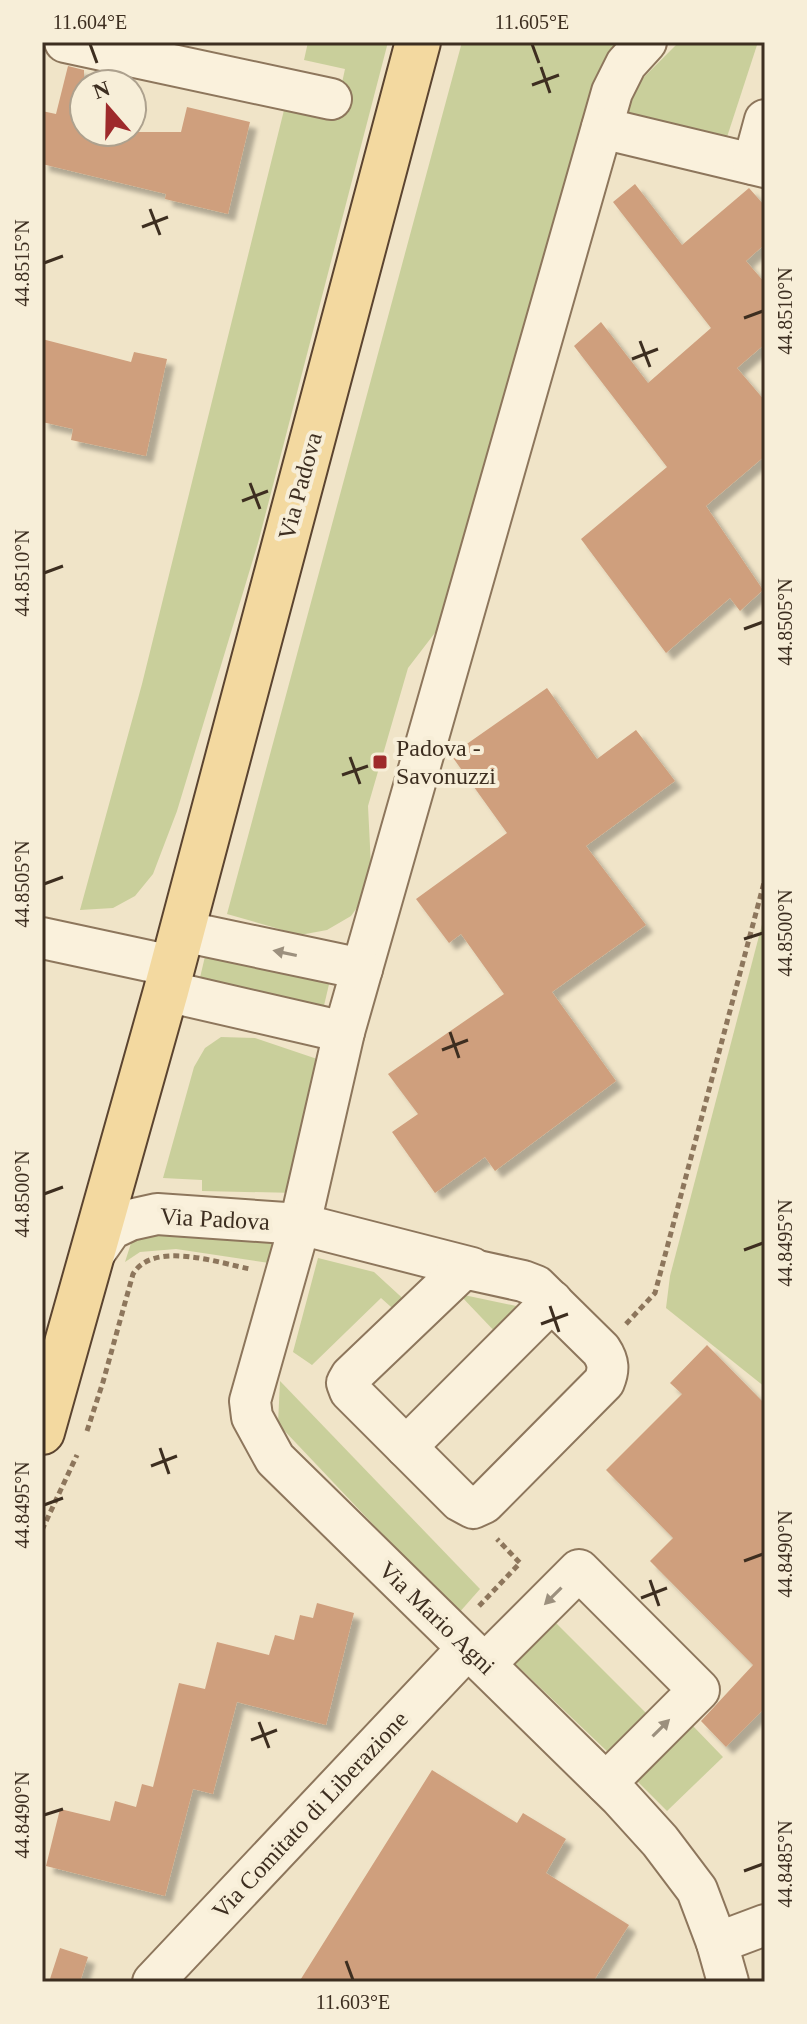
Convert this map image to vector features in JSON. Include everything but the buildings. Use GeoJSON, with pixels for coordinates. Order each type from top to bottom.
{"type":"FeatureCollection","features":[{"type":"Feature","properties":{"kind":"main road","name":"Via Padova"},"geometry":{"type":"LineString","coordinates":[[61,1440],[93,1255],[418,42]]}},
{"type":"Feature","properties":{"kind":"street"},"geometry":{"type":"LineString","coordinates":[[65,42],[130,49],[331,99]]}},
{"type":"Feature","properties":{"kind":"street","name":"Via Padova"},"geometry":{"type":"LineString","coordinates":[[93,1255],[111,1229],[130,1220],[157,1214],[300,1224],[344,1032],[607,110],[626,64],[644,43]]}},
{"type":"Feature","properties":{"kind":"street"},"geometry":{"type":"LineString","coordinates":[[607,110],[759,165],[765,120]]}},
{"type":"Feature","properties":{"kind":"street"},"geometry":{"type":"LineString","coordinates":[[42,938],[173,962],[362,969]]}},
{"type":"Feature","properties":{"kind":"street"},"geometry":{"type":"LineString","coordinates":[[173,962],[344,1032]]}},
{"type":"Feature","properties":{"kind":"street"},"geometry":{"type":"LineString","coordinates":[[300,1224],[523,1281],[536,1286],[601,1350],[608,1367],[604,1382],[484,1503],[473,1508],[460,1501],[350,1391],[348,1379],[459,1271],[472,1268]]}},
{"type":"Feature","properties":{"kind":"street","name":"Via Mario Agni"},"geometry":{"type":"LineString","coordinates":[[300,1224],[250,1401],[252,1417],[275,1459],[606,1783],[680,1865],[697,1890],[728,1982]]}},
{"type":"Feature","properties":{"kind":"street"},"geometry":{"type":"LineString","coordinates":[[406,1447],[552,1301]]}},
{"type":"Feature","properties":{"kind":"street","name":"Via Comitato di Liberazione"},"geometry":{"type":"LineString","coordinates":[[153,1982],[468,1649],[579,1570],[699,1690],[606,1783]]}},
{"type":"Feature","properties":{"kind":"street"},"geometry":{"type":"LineString","coordinates":[[717,1943],[765,1925]]}},
{"type":"Feature","properties":{"kind":"path"},"geometry":{"type":"LineString","coordinates":[[601,1350],[655,1293],[765,879]]}},
{"type":"Feature","properties":{"kind":"path"},"geometry":{"type":"LineString","coordinates":[[196,1215],[196,1259]]}},
{"type":"Feature","properties":{"kind":"path"},"geometry":{"type":"LineString","coordinates":[[86,1432],[133,1274],[144,1260],[163,1255],[285,1275]]}},
{"type":"Feature","properties":{"kind":"path"},"geometry":{"type":"LineString","coordinates":[[42,1530],[61,1440]]}},
{"type":"Feature","properties":{"kind":"path"},"geometry":{"type":"LineString","coordinates":[[460,1501],[520,1563],[468,1649]]}},
{"type":"Feature","properties":{"kind":"green space"},"geometry":{"type":"Polygon","coordinates":[[[308,42],[388,42],[258,543],[177,811],[153,874],[135,896],[113,908],[80,910],[142,684],[286,102],[335,115],[345,69],[304,60],[308,42]]]}},
{"type":"Feature","properties":{"kind":"green space"},"geometry":{"type":"Polygon","coordinates":[[[462,42],[617,42],[454,608],[408,668],[368,806],[372,887],[351,916],[327,930],[300,935],[227,914],[462,42]]]}},
{"type":"Feature","properties":{"kind":"green space"},"geometry":{"type":"Polygon","coordinates":[[[679,42],[758,42],[727,137],[627,114],[634,87],[679,42]]]}},
{"type":"Feature","properties":{"kind":"green space"},"geometry":{"type":"Polygon","coordinates":[[[765,913],[765,1387],[666,1308],[670,1276],[765,913]]]}},
{"type":"Feature","properties":{"kind":"green space"},"geometry":{"type":"Polygon","coordinates":[[[206,952],[330,980],[323,1010],[199,982],[206,952]]]}},
{"type":"Feature","properties":{"kind":"green space"},"geometry":{"type":"Polygon","coordinates":[[[221,1037],[255,1038],[329,1063],[297,1193],[202,1191],[202,1180],[163,1178],[194,1067],[205,1048],[221,1037]]]}},
{"type":"Feature","properties":{"kind":"green space"},"geometry":{"type":"Polygon","coordinates":[[[157,1228],[286,1233],[276,1264],[176,1249],[140,1252],[125,1262],[132,1240],[157,1228]]]}},
{"type":"Feature","properties":{"kind":"green space"},"geometry":{"type":"Polygon","coordinates":[[[318,1258],[374,1272],[410,1305],[400,1315],[381,1298],[312,1365],[293,1352],[318,1258]]]}},
{"type":"Feature","properties":{"kind":"green space"},"geometry":{"type":"Polygon","coordinates":[[[459,1294],[526,1308],[500,1337],[459,1294]]]}},
{"type":"Feature","properties":{"kind":"green space"},"geometry":{"type":"Polygon","coordinates":[[[280,1381],[480,1589],[458,1614],[278,1424],[280,1381]]]}},
{"type":"Feature","properties":{"kind":"green space"},"geometry":{"type":"Polygon","coordinates":[[[547,1614],[649,1716],[610,1754],[506,1655],[547,1614]]]}},
{"type":"Feature","properties":{"kind":"green space"},"geometry":{"type":"Polygon","coordinates":[[[691,1724],[723,1757],[667,1811],[635,1779],[691,1724]]]}},
{"type":"Feature","properties":{"kind":"place","name":"Padova - Savonuzzi"},"geometry":{"type":"Point","coordinates":[380,762]}}]}
